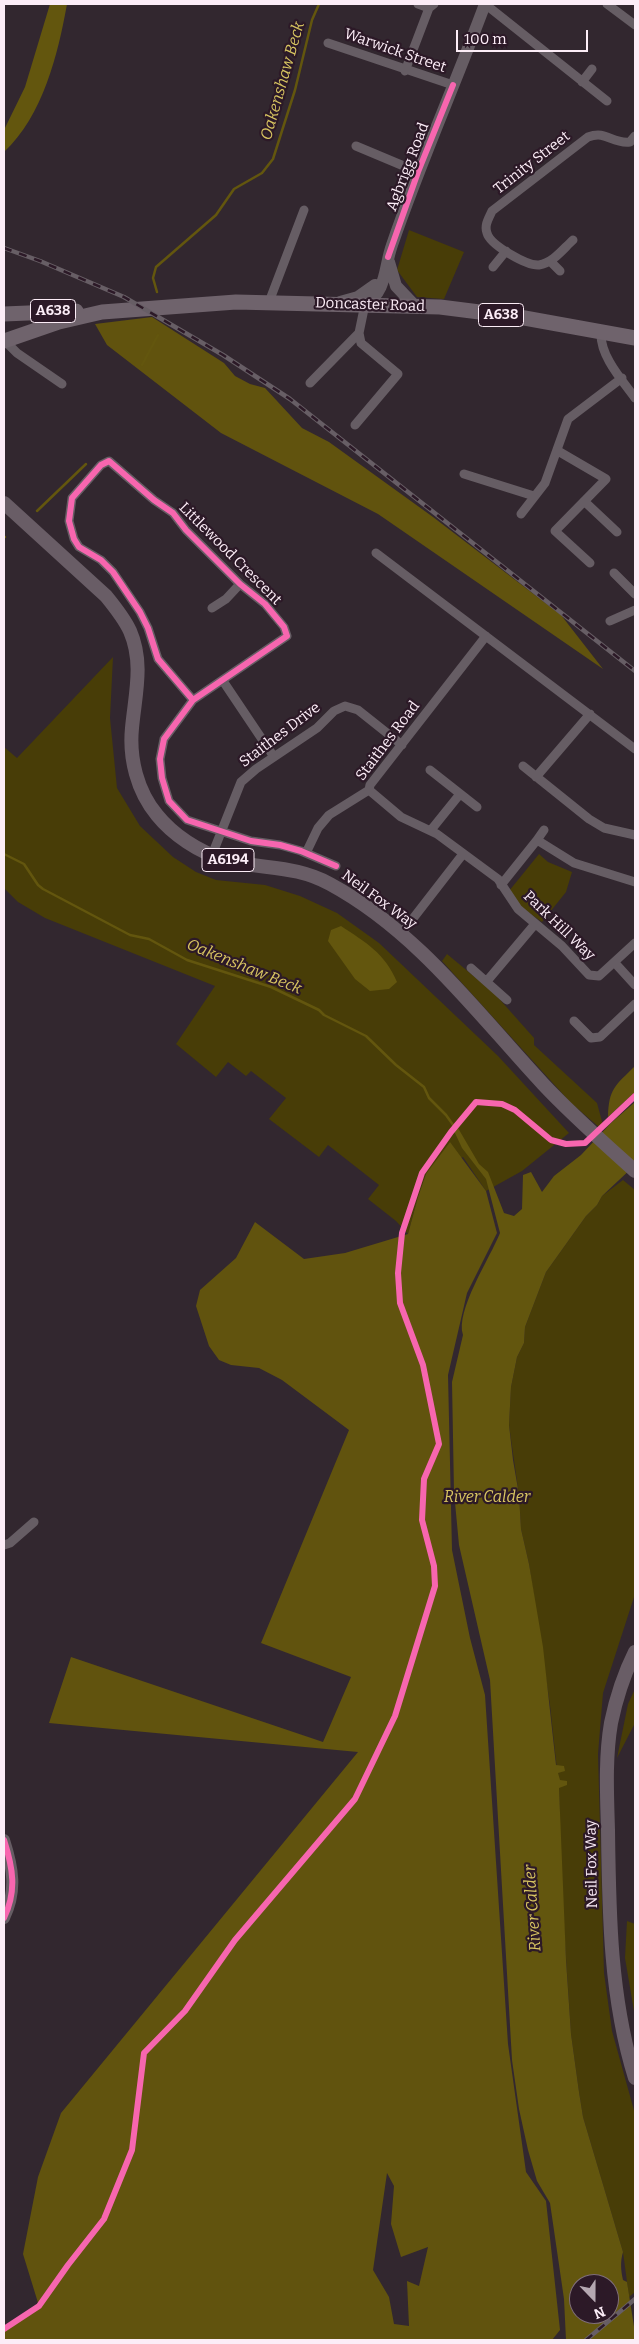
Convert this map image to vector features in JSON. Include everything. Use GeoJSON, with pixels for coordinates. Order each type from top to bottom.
{"type":"FeatureCollection","features":[{"type":"Feature","properties":{"kind":"highway","name":"Doncaster Road"},"geometry":{"type":"LineString","coordinates":[[4,314],[48,311],[102,312],[236,302],[365,304],[440,307],[519,317],[635,338]]}},
{"type":"Feature","properties":{"kind":"highway","name":"Doncaster Road"},"geometry":{"type":"LineString","coordinates":[[9,339],[58,322],[102,312]]}},
{"type":"Feature","properties":{"kind":"highway"},"geometry":{"type":"LineString","coordinates":[[4,321],[13,324],[9,339]]}},
{"type":"Feature","properties":{"kind":"main road","name":"Agbrigg Road"},"geometry":{"type":"LineString","coordinates":[[365,304],[374,299],[380,292],[388,257],[418,172],[485,4]]}},
{"type":"Feature","properties":{"kind":"main road","name":"Agbrigg Road"},"geometry":{"type":"LineString","coordinates":[[365,304],[388,257]]}},
{"type":"Feature","properties":{"kind":"main road"},"geometry":{"type":"LineString","coordinates":[[388,257],[396,286],[415,306]]}},
{"type":"Feature","properties":{"kind":"main road"},"geometry":{"type":"LineString","coordinates":[[336,304],[358,297],[374,285]]}},
{"type":"Feature","properties":{"kind":"main road","name":"Neil Fox Way"},"geometry":{"type":"LineString","coordinates":[[4,503],[90,580],[120,613],[130,632],[137,659],[138,692],[132,727],[134,766],[142,790],[155,814],[172,831],[212,855],[225,860],[299,872],[328,883],[372,911],[401,934],[440,971],[572,1113],[635,1171]]}},
{"type":"Feature","properties":{"kind":"main road","name":"Neil Fox Way"},"geometry":{"type":"LineString","coordinates":[[635,1652],[617,1700],[611,1724],[607,1783],[610,1931],[617,1994],[635,2078]]}},
{"type":"Feature","properties":{"kind":"main road"},"geometry":{"type":"LineString","coordinates":[[4,1840],[11,1862],[14,1887],[10,1905],[4,1918]]}},
{"type":"Feature","properties":{"kind":"street"},"geometry":{"type":"LineString","coordinates":[[405,70],[432,6],[418,4]]}},
{"type":"Feature","properties":{"kind":"street"},"geometry":{"type":"LineString","coordinates":[[485,4],[607,101]]}},
{"type":"Feature","properties":{"kind":"street"},"geometry":{"type":"LineString","coordinates":[[607,4],[635,24]]}},
{"type":"Feature","properties":{"kind":"street","name":"Warwick Street"},"geometry":{"type":"LineString","coordinates":[[328,43],[453,85]]}},
{"type":"Feature","properties":{"kind":"street"},"geometry":{"type":"LineString","coordinates":[[582,82],[592,69]]}},
{"type":"Feature","properties":{"kind":"street","name":"Trinity Street"},"geometry":{"type":"LineString","coordinates":[[550,261],[538,265],[530,264],[506,251],[488,237],[486,232],[492,211],[588,138],[597,134],[606,135],[615,141],[630,142],[635,136]]}},
{"type":"Feature","properties":{"kind":"street"},"geometry":{"type":"LineString","coordinates":[[356,146],[418,172]]}},
{"type":"Feature","properties":{"kind":"street"},"geometry":{"type":"LineString","coordinates":[[269,302],[304,210]]}},
{"type":"Feature","properties":{"kind":"street"},"geometry":{"type":"LineString","coordinates":[[560,271],[550,261],[573,240]]}},
{"type":"Feature","properties":{"kind":"street"},"geometry":{"type":"LineString","coordinates":[[493,268],[506,251]]}},
{"type":"Feature","properties":{"kind":"street"},"geometry":{"type":"LineString","coordinates":[[355,425],[398,374],[361,343],[359,333],[365,304]]}},
{"type":"Feature","properties":{"kind":"street"},"geometry":{"type":"LineString","coordinates":[[601,332],[604,351],[635,398]]}},
{"type":"Feature","properties":{"kind":"street"},"geometry":{"type":"LineString","coordinates":[[310,382],[359,333]]}},
{"type":"Feature","properties":{"kind":"street"},"geometry":{"type":"LineString","coordinates":[[9,339],[26,358],[62,384]]}},
{"type":"Feature","properties":{"kind":"street"},"geometry":{"type":"LineString","coordinates":[[9,339],[26,358]]}},
{"type":"Feature","properties":{"kind":"street"},"geometry":{"type":"LineString","coordinates":[[521,514],[544,482],[558,451],[568,419],[622,378]]}},
{"type":"Feature","properties":{"kind":"street"},"geometry":{"type":"LineString","coordinates":[[558,451],[606,479],[555,531],[590,563]]}},
{"type":"Feature","properties":{"kind":"street","name":"Littlewood Crescent"},"geometry":{"type":"LineString","coordinates":[[193,700],[158,659],[144,620],[113,572],[101,560],[79,547],[74,539],[69,521],[72,498],[101,465],[108,461],[154,500],[173,513],[186,530],[240,584],[265,604],[284,627],[287,636],[224,681],[193,700],[164,739],[160,759],[162,778],[169,801],[183,817],[220,832],[251,841],[280,845],[306,853],[336,866]]}},
{"type":"Feature","properties":{"kind":"street"},"geometry":{"type":"LineString","coordinates":[[464,474],[534,496]]}},
{"type":"Feature","properties":{"kind":"street"},"geometry":{"type":"LineString","coordinates":[[584,501],[618,532]]}},
{"type":"Feature","properties":{"kind":"street"},"geometry":{"type":"LineString","coordinates":[[376,553],[635,749]]}},
{"type":"Feature","properties":{"kind":"street"},"geometry":{"type":"LineString","coordinates":[[614,573],[635,594]]}},
{"type":"Feature","properties":{"kind":"street"},"geometry":{"type":"LineString","coordinates":[[212,608],[226,599],[240,584]]}},
{"type":"Feature","properties":{"kind":"street"},"geometry":{"type":"LineString","coordinates":[[610,621],[635,610]]}},
{"type":"Feature","properties":{"kind":"street","name":"Staithes Road"},"geometry":{"type":"LineString","coordinates":[[306,853],[318,828],[329,815],[369,790],[370,785],[486,636]]}},
{"type":"Feature","properties":{"kind":"street"},"geometry":{"type":"LineString","coordinates":[[224,681],[274,757]]}},
{"type":"Feature","properties":{"kind":"street","name":"Staithes Drive"},"geometry":{"type":"LineString","coordinates":[[212,855],[241,782],[317,728],[334,711],[345,706],[358,710],[402,745]]}},
{"type":"Feature","properties":{"kind":"street"},"geometry":{"type":"LineString","coordinates":[[536,777],[590,714]]}},
{"type":"Feature","properties":{"kind":"street"},"geometry":{"type":"LineString","coordinates":[[523,766],[589,820],[604,828],[635,835]]}},
{"type":"Feature","properties":{"kind":"street"},"geometry":{"type":"LineString","coordinates":[[430,770],[477,807]]}},
{"type":"Feature","properties":{"kind":"street","name":"Park Hill Way"},"geometry":{"type":"LineString","coordinates":[[369,790],[401,817],[431,830],[498,880],[518,909],[562,946],[589,975],[599,976],[635,943]]}},
{"type":"Feature","properties":{"kind":"street"},"geometry":{"type":"LineString","coordinates":[[431,830],[460,794]]}},
{"type":"Feature","properties":{"kind":"street"},"geometry":{"type":"LineString","coordinates":[[501,885],[544,830]]}},
{"type":"Feature","properties":{"kind":"street"},"geometry":{"type":"LineString","coordinates":[[537,840],[574,863],[635,882]]}},
{"type":"Feature","properties":{"kind":"street"},"geometry":{"type":"LineString","coordinates":[[401,934],[463,854]]}},
{"type":"Feature","properties":{"kind":"street"},"geometry":{"type":"LineString","coordinates":[[487,981],[535,924]]}},
{"type":"Feature","properties":{"kind":"street"},"geometry":{"type":"LineString","coordinates":[[615,963],[635,985]]}},
{"type":"Feature","properties":{"kind":"street"},"geometry":{"type":"LineString","coordinates":[[471,968],[506,1000]]}},
{"type":"Feature","properties":{"kind":"street"},"geometry":{"type":"LineString","coordinates":[[574,1021],[591,1038],[595,1039],[600,1037],[635,1004]]}},
{"type":"Feature","properties":{"kind":"street"},"geometry":{"type":"LineString","coordinates":[[4,1545],[10,1543],[34,1522]]}},
{"type":"Feature","properties":{"kind":"shaded area"},"geometry":{"type":"Polygon","coordinates":[[[409,230],[464,252],[444,299],[417,297],[397,270],[409,230]]]}},
{"type":"Feature","properties":{"kind":"shaded area"},"geometry":{"type":"Polygon","coordinates":[[[152,317],[224,363],[235,376],[250,384],[265,388],[302,428],[329,442],[433,517],[561,615],[603,669],[378,514],[221,433],[107,345],[95,324],[152,317]]]}},
{"type":"Feature","properties":{"kind":"shaded area"},"geometry":{"type":"Polygon","coordinates":[[[113,657],[110,718],[117,788],[140,826],[173,857],[196,872],[216,880],[265,885],[300,896],[337,913],[379,943],[498,1056],[569,1133],[522,1171],[486,1191],[463,1157],[426,1174],[408,1234],[396,1221],[368,1199],[379,1185],[328,1145],[319,1157],[269,1119],[286,1098],[251,1071],[246,1076],[228,1062],[216,1077],[176,1044],[215,986],[45,918],[18,902],[4,888],[4,747],[17,758],[113,657]]]}},
{"type":"Feature","properties":{"kind":"shaded area"},"geometry":{"type":"Polygon","coordinates":[[[539,854],[548,862],[572,872],[566,892],[542,922],[518,905],[509,891],[539,854]]]}},
{"type":"Feature","properties":{"kind":"shaded area"},"geometry":{"type":"Polygon","coordinates":[[[447,954],[494,993],[534,1038],[534,1045],[597,1103],[603,1125],[599,1127],[571,1103],[442,961],[447,954]]]}},
{"type":"Feature","properties":{"kind":"shaded area"},"geometry":{"type":"Polygon","coordinates":[[[635,1066],[635,1092],[608,1117],[614,1088],[635,1066]]]}},
{"type":"Feature","properties":{"kind":"shaded area"},"geometry":{"type":"Polygon","coordinates":[[[450,1142],[486,1191],[497,1233],[467,1293],[448,1375],[452,1550],[470,1638],[485,1695],[508,2044],[526,2172],[546,2201],[560,2330],[552,2340],[4,2340],[4,2327],[39,2306],[23,2254],[38,2177],[61,2113],[358,1752],[49,1723],[71,1657],[323,1742],[351,1677],[261,1643],[349,1430],[282,1380],[259,1368],[231,1365],[219,1360],[209,1346],[196,1306],[200,1290],[236,1258],[255,1222],[304,1259],[345,1253],[408,1234],[426,1174],[450,1142]],[[387,2173],[373,2270],[389,2297],[394,2324],[409,2326],[407,2281],[419,2286],[428,2247],[401,2257],[391,2224],[394,2186],[387,2173]]]}},
{"type":"Feature","properties":{"kind":"shaded area"},"geometry":{"type":"Polygon","coordinates":[[[623,1180],[635,1190],[635,1594],[603,1693],[598,1754],[604,1973],[612,2031],[635,2114],[635,2292],[629,2297],[623,2252],[583,2117],[571,2034],[561,1882],[559,1788],[550,1705],[529,1564],[521,1529],[519,1495],[509,1425],[511,1387],[517,1357],[524,1343],[525,1327],[546,1272],[602,1196],[623,1180]]]}},
{"type":"Feature","properties":{"kind":"shaded area"},"geometry":{"type":"Polygon","coordinates":[[[635,1689],[635,1723],[617,1758],[628,1704],[635,1689]]]}},
{"type":"Feature","properties":{"kind":"shaded area"},"geometry":{"type":"Polygon","coordinates":[[[627,1921],[635,1924],[635,2017],[625,1958],[627,1921]]]}},
{"type":"Feature","properties":{"kind":"water"},"geometry":{"type":"Polygon","coordinates":[[[50,4],[67,4],[59,43],[47,83],[29,121],[4,152],[4,130],[25,87],[50,4]]]}},
{"type":"Feature","properties":{"kind":"water"},"geometry":{"type":"Polygon","coordinates":[[[341,926],[374,949],[387,963],[397,982],[389,989],[370,991],[355,979],[328,941],[331,930],[341,926]]]}},
{"type":"Feature","properties":{"kind":"water","name":"River Calder"},"geometry":{"type":"Polygon","coordinates":[[[635,1102],[635,1165],[602,1196],[546,1272],[525,1327],[524,1343],[517,1357],[511,1387],[509,1425],[519,1495],[521,1529],[543,1647],[556,1765],[564,1766],[565,1771],[558,1773],[560,1780],[567,1781],[567,1785],[559,1788],[571,2034],[583,2117],[623,2252],[622,2273],[623,2280],[627,2282],[635,2340],[566,2340],[564,2299],[550,2203],[537,2181],[528,2150],[519,2109],[512,2060],[490,1680],[459,1545],[454,1492],[452,1382],[463,1335],[464,1312],[475,1284],[500,1233],[486,1179],[462,1148],[454,1131],[458,1128],[479,1164],[488,1172],[504,1213],[514,1216],[522,1209],[523,1175],[531,1172],[542,1192],[554,1176],[581,1155],[611,1123],[635,1102]]]}},
{"type":"Feature","properties":{"kind":"waterway","name":"Oakenshaw Beck"},"geometry":{"type":"LineString","coordinates":[[157,292],[153,278],[156,267],[216,215],[234,189],[262,173],[273,159],[295,90],[312,20],[319,4]]}},
{"type":"Feature","properties":{"kind":"waterway","name":"Oakenshaw Beck"},"geometry":{"type":"LineString","coordinates":[[142,365],[158,335]]}},
{"type":"Feature","properties":{"kind":"waterway","name":"Oakenshaw Beck"},"geometry":{"type":"LineString","coordinates":[[37,511],[86,464]]}},
{"type":"Feature","properties":{"kind":"waterway","name":"Oakenshaw Beck"},"geometry":{"type":"LineString","coordinates":[[4,854],[24,864],[38,885],[43,889],[130,935],[149,939],[187,960],[271,987],[319,1010],[324,1015],[366,1036],[396,1065],[424,1087],[429,1098],[446,1115],[456,1129]]}},
{"type":"Feature","properties":{"kind":"railway"},"geometry":{"type":"LineString","coordinates":[[4,248],[40,261],[124,297],[223,355],[290,399],[635,671]]}},
{"type":"Feature","properties":{"kind":"railway"},"geometry":{"type":"LineString","coordinates":[[586,2340],[635,2299]]}},
{"type":"Feature","properties":{"kind":"cycle path"},"geometry":{"type":"LineString","coordinates":[[388,257],[418,172],[453,85]]}},
{"type":"Feature","properties":{"kind":"cycle path"},"geometry":{"type":"LineString","coordinates":[[193,700],[158,659],[148,628],[140,612],[113,572],[101,560],[79,547],[74,539],[69,521],[72,498],[101,465],[109,461],[154,500],[173,513],[186,530],[240,584],[265,604],[284,627],[287,636],[193,700],[164,739],[160,759],[162,778],[169,801],[187,820],[251,841],[280,845],[301,851],[336,866]]}},
{"type":"Feature","properties":{"kind":"cycle path"},"geometry":{"type":"LineString","coordinates":[[4,2329],[39,2306],[104,2219],[132,2150],[144,2053],[185,2011],[235,1940],[355,1799],[395,1716],[435,1586],[434,1566],[422,1520],[424,1479],[439,1444],[423,1365],[400,1303],[398,1273],[402,1233],[422,1173],[451,1132],[476,1102],[502,1104],[515,1110],[551,1140],[566,1144],[585,1143],[635,1096]]}},
{"type":"Feature","properties":{"kind":"cycle path"},"geometry":{"type":"LineString","coordinates":[[4,1840],[10,1860],[12,1879],[11,1898],[4,1918]]}}]}
